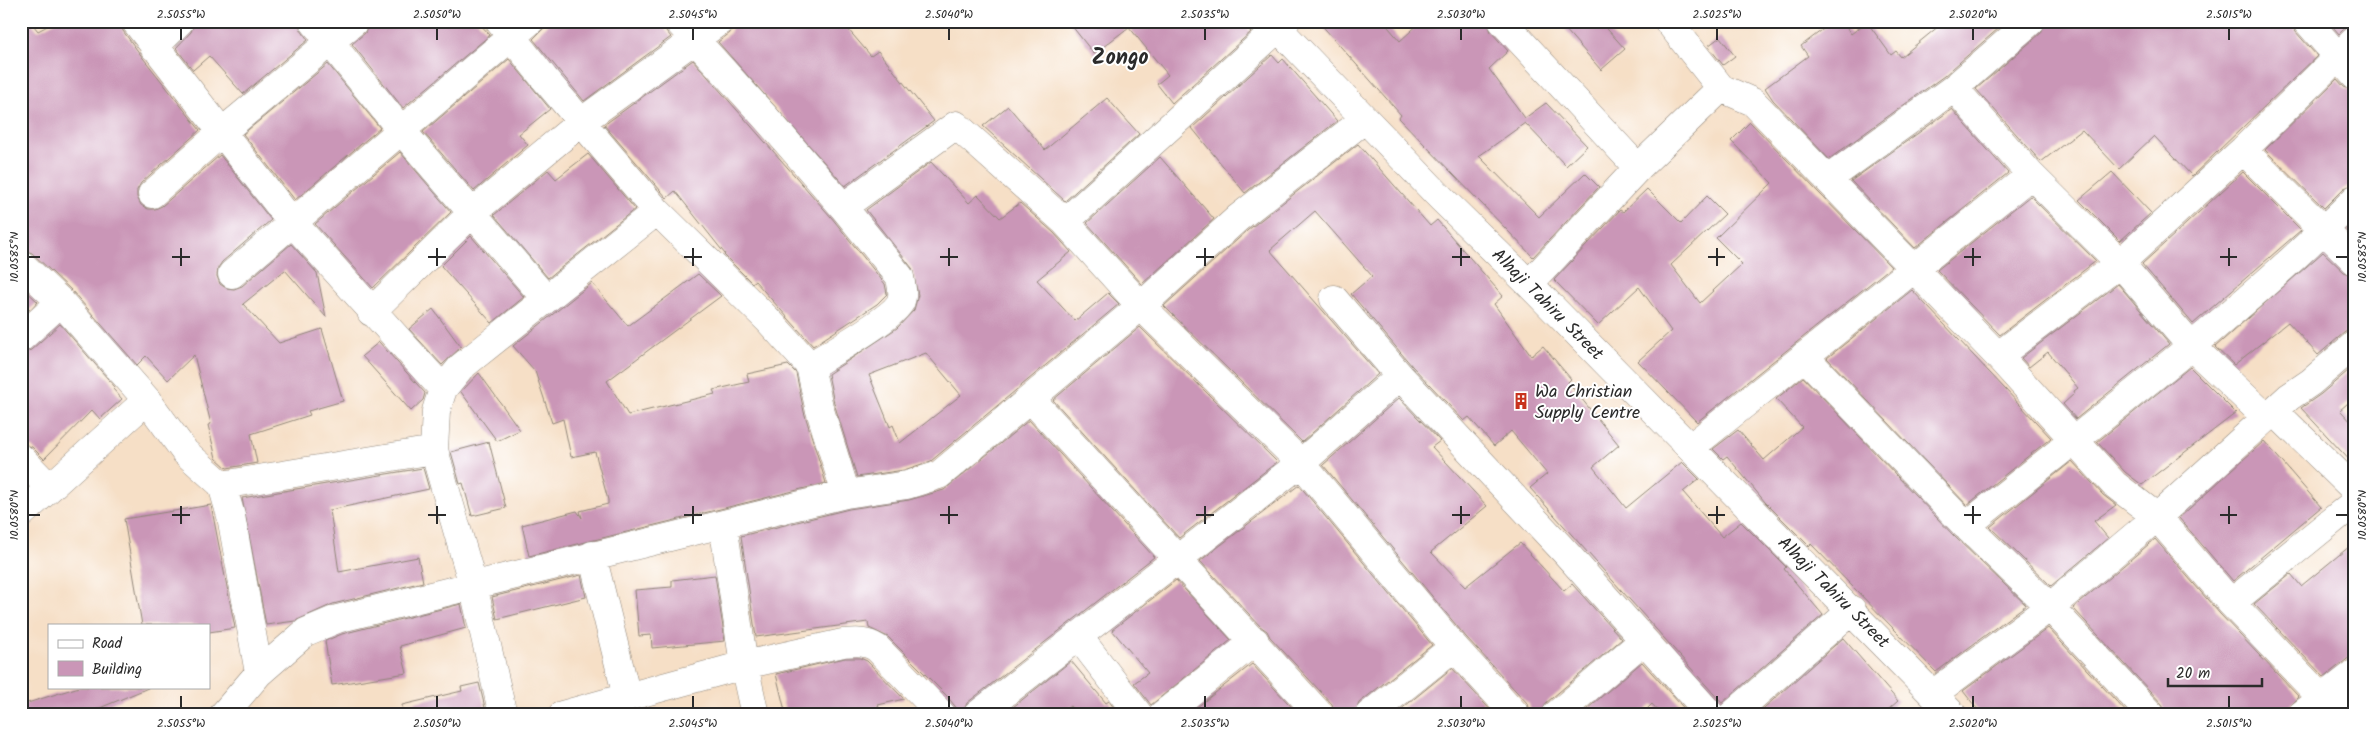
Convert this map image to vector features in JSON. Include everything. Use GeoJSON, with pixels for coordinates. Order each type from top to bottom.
{"type":"FeatureCollection","features":[{"type":"Feature","properties":{"kind":"street"},"geometry":{"type":"LineString","coordinates":[[135,21],[292,222],[371,312],[443,389]]}},
{"type":"Feature","properties":{"kind":"street"},"geometry":{"type":"LineString","coordinates":[[154,47],[180,21]]}},
{"type":"Feature","properties":{"kind":"street"},"geometry":{"type":"LineString","coordinates":[[313,21],[401,130],[546,299]]}},
{"type":"Feature","properties":{"kind":"street"},"geometry":{"type":"LineString","coordinates":[[152,194],[222,132],[331,44],[355,21]]}},
{"type":"Feature","properties":{"kind":"street"},"geometry":{"type":"LineString","coordinates":[[371,312],[473,212],[686,31],[720,21]]}},
{"type":"Feature","properties":{"kind":"street"},"geometry":{"type":"LineString","coordinates":[[1502,21],[1638,168]]}},
{"type":"Feature","properties":{"kind":"street"},"geometry":{"type":"LineString","coordinates":[[1668,21],[1721,88],[1753,102],[1998,356],[2114,484],[2157,517],[2319,701],[2352,715]]}},
{"type":"Feature","properties":{"kind":"street"},"geometry":{"type":"LineString","coordinates":[[1828,179],[1954,88],[2032,21]]}},
{"type":"Feature","properties":{"kind":"street"},"geometry":{"type":"LineString","coordinates":[[1998,356],[2120,264],[2243,150],[2349,58],[2307,21]]}},
{"type":"Feature","properties":{"kind":"street"},"geometry":{"type":"LineString","coordinates":[[1065,222],[1278,24]]}},
{"type":"Feature","properties":{"kind":"street","name":"Alhaji Tahiru Street"},"geometry":{"type":"LineString","coordinates":[[1278,24],[1364,119],[1442,199],[1691,447],[1953,715]]}},
{"type":"Feature","properties":{"kind":"street"},"geometry":{"type":"LineString","coordinates":[[232,274],[401,130],[513,26],[581,122],[657,211],[769,321],[810,366],[819,406],[846,494]]}},
{"type":"Feature","properties":{"kind":"street"},"geometry":{"type":"LineString","coordinates":[[686,31],[844,207],[900,278],[901,301],[890,314],[810,366]]}},
{"type":"Feature","properties":{"kind":"street"},"geometry":{"type":"LineString","coordinates":[[1529,284],[1638,168],[1721,88]]}},
{"type":"Feature","properties":{"kind":"street"},"geometry":{"type":"LineString","coordinates":[[1954,88],[2031,175],[2120,264],[2191,346],[2355,490]]}},
{"type":"Feature","properties":{"kind":"street"},"geometry":{"type":"LineString","coordinates":[[223,715],[259,672],[306,632],[337,619],[846,494],[907,485],[939,475],[1141,306],[1238,218],[1364,119]]}},
{"type":"Feature","properties":{"kind":"street"},"geometry":{"type":"LineString","coordinates":[[844,207],[956,125],[1065,222],[1141,306],[1301,463],[1454,647],[1516,715]]}},
{"type":"Feature","properties":{"kind":"street"},"geometry":{"type":"LineString","coordinates":[[2243,150],[2355,261]]}},
{"type":"Feature","properties":{"kind":"street"},"geometry":{"type":"LineString","coordinates":[[1691,447],[2031,175]]}},
{"type":"Feature","properties":{"kind":"street"},"geometry":{"type":"LineString","coordinates":[[1966,526],[2191,346],[2323,231],[2355,199]]}},
{"type":"Feature","properties":{"kind":"street"},"geometry":{"type":"LineString","coordinates":[[503,715],[473,585],[434,450],[436,411],[443,389],[461,367],[657,211]]}},
{"type":"Feature","properties":{"kind":"street"},"geometry":{"type":"LineString","coordinates":[[21,264],[61,302],[147,400],[185,452],[222,484],[231,516],[259,672]]}},
{"type":"Feature","properties":{"kind":"street"},"geometry":{"type":"LineString","coordinates":[[1334,299],[1400,376],[1565,552],[1711,715]]}},
{"type":"Feature","properties":{"kind":"street"},"geometry":{"type":"LineString","coordinates":[[21,338],[61,302]]}},
{"type":"Feature","properties":{"kind":"street"},"geometry":{"type":"LineString","coordinates":[[1933,694],[2050,608],[2157,517],[2270,414],[2355,344]]}},
{"type":"Feature","properties":{"kind":"street"},"geometry":{"type":"LineString","coordinates":[[1804,356],[1966,526],[2050,608],[2150,715]]}},
{"type":"Feature","properties":{"kind":"street"},"geometry":{"type":"LineString","coordinates":[[977,715],[1301,463],[1400,376]]}},
{"type":"Feature","properties":{"kind":"street"},"geometry":{"type":"LineString","coordinates":[[1031,399],[1320,715]]}},
{"type":"Feature","properties":{"kind":"street"},"geometry":{"type":"LineString","coordinates":[[21,514],[147,400]]}},
{"type":"Feature","properties":{"kind":"street"},"geometry":{"type":"LineString","coordinates":[[222,484],[434,450]]}},
{"type":"Feature","properties":{"kind":"street"},"geometry":{"type":"LineString","coordinates":[[21,458],[49,487]]}},
{"type":"Feature","properties":{"kind":"street"},"geometry":{"type":"LineString","coordinates":[[2231,603],[2355,502]]}},
{"type":"Feature","properties":{"kind":"street"},"geometry":{"type":"LineString","coordinates":[[723,524],[744,665],[755,715]]}},
{"type":"Feature","properties":{"kind":"street"},"geometry":{"type":"LineString","coordinates":[[592,555],[628,697]]}},
{"type":"Feature","properties":{"kind":"street"},"geometry":{"type":"LineString","coordinates":[[1732,715],[1852,610]]}},
{"type":"Feature","properties":{"kind":"street"},"geometry":{"type":"LineString","coordinates":[[1078,636],[1139,715]]}},
{"type":"Feature","properties":{"kind":"street"},"geometry":{"type":"LineString","coordinates":[[1556,715],[1643,640]]}},
{"type":"Feature","properties":{"kind":"street"},"geometry":{"type":"LineString","coordinates":[[1162,715],[1254,641]]}},
{"type":"Feature","properties":{"kind":"street"},"geometry":{"type":"LineString","coordinates":[[562,715],[744,665],[844,643],[868,643],[877,648],[942,715]]}},
{"type":"Feature","properties":{"kind":"street"},"geometry":{"type":"LineString","coordinates":[[1369,715],[1454,647]]}},
{"type":"Feature","properties":{"kind":"street"},"geometry":{"type":"LineString","coordinates":[[2319,701],[2355,672]]}},
{"type":"Feature","properties":{"kind":"building"},"geometry":{"type":"Polygon","coordinates":[[[21,21],[30,21],[38,31],[57,21],[120,21],[123,31],[200,130],[141,183],[137,190],[137,197],[141,205],[148,209],[162,206],[220,155],[271,220],[222,262],[218,268],[217,276],[220,284],[226,288],[234,289],[242,286],[291,244],[317,273],[326,317],[285,270],[243,304],[279,343],[322,329],[343,401],[308,411],[310,415],[251,434],[257,463],[227,468],[216,458],[208,425],[211,424],[194,355],[168,380],[146,356],[137,365],[72,291],[32,253],[21,249],[21,21]]]}},
{"type":"Feature","properties":{"kind":"building"},"geometry":{"type":"Polygon","coordinates":[[[195,21],[298,21],[301,30],[308,40],[243,94],[209,56],[193,70],[176,48],[191,32],[195,21]]]}},
{"type":"Feature","properties":{"kind":"building"},"geometry":{"type":"Polygon","coordinates":[[[370,21],[477,21],[490,35],[403,108],[352,44],[365,33],[370,21]]]}},
{"type":"Feature","properties":{"kind":"building"},"geometry":{"type":"Polygon","coordinates":[[[551,21],[663,21],[666,31],[671,37],[584,101],[533,39],[551,21]]]}},
{"type":"Feature","properties":{"kind":"building"},"geometry":{"type":"Polygon","coordinates":[[[735,21],[841,21],[871,56],[878,51],[934,121],[845,186],[718,42],[730,33],[735,21]]]}},
{"type":"Feature","properties":{"kind":"building"},"geometry":{"type":"Polygon","coordinates":[[[1068,21],[1241,21],[1251,32],[1172,103],[1157,84],[1168,75],[1129,27],[1094,54],[1068,21]]]}},
{"type":"Feature","properties":{"kind":"building"},"geometry":{"type":"Polygon","coordinates":[[[1318,21],[1383,21],[1400,41],[1422,21],[1487,21],[1491,32],[1508,51],[1489,69],[1525,118],[1546,103],[1587,146],[1566,166],[1525,123],[1479,156],[1539,217],[1585,173],[1599,187],[1533,257],[1399,118],[1401,115],[1318,21]]]}},
{"type":"Feature","properties":{"kind":"building"},"geometry":{"type":"Polygon","coordinates":[[[1558,21],[1600,21],[1625,49],[1601,70],[1558,21]]]}},
{"type":"Feature","properties":{"kind":"building"},"geometry":{"type":"Polygon","coordinates":[[[1834,21],[1842,21],[1851,34],[1867,22],[1891,55],[1896,51],[1901,57],[1945,21],[2007,21],[1944,76],[1829,159],[1773,100],[1765,88],[1808,56],[1801,46],[1834,21]]]}},
{"type":"Feature","properties":{"kind":"building"},"geometry":{"type":"Polygon","coordinates":[[[2046,21],[2292,21],[2295,31],[2317,56],[2192,176],[2154,136],[2119,169],[2082,130],[2041,162],[1976,89],[2041,33],[2046,21]]]}},
{"type":"Feature","properties":{"kind":"building"},"geometry":{"type":"Polygon","coordinates":[[[2328,21],[2355,21],[2355,25],[2344,29],[2339,34],[2328,21]]]}},
{"type":"Feature","properties":{"kind":"building"},"geometry":{"type":"Polygon","coordinates":[[[1720,37],[1735,56],[1723,65],[1708,46],[1720,37]]]}},
{"type":"Feature","properties":{"kind":"building"},"geometry":{"type":"Polygon","coordinates":[[[1272,55],[1279,63],[1283,59],[1337,121],[1245,193],[1192,128],[1272,55]]]}},
{"type":"Feature","properties":{"kind":"building"},"geometry":{"type":"Polygon","coordinates":[[[509,59],[550,109],[519,134],[528,145],[474,191],[423,132],[509,59]]]}},
{"type":"Feature","properties":{"kind":"building"},"geometry":{"type":"Polygon","coordinates":[[[693,60],[831,217],[885,284],[887,294],[877,304],[813,346],[755,281],[752,283],[724,255],[675,191],[667,198],[604,125],[693,60]]]}},
{"type":"Feature","properties":{"kind":"building"},"geometry":{"type":"Polygon","coordinates":[[[328,64],[380,128],[295,200],[243,134],[328,64]]]}},
{"type":"Feature","properties":{"kind":"building"},"geometry":{"type":"Polygon","coordinates":[[[2337,79],[2344,87],[2355,91],[2355,184],[2344,188],[2324,208],[2265,150],[2337,79]]]}},
{"type":"Feature","properties":{"kind":"building"},"geometry":{"type":"Polygon","coordinates":[[[1107,98],[1139,134],[1065,201],[983,126],[1008,106],[1045,150],[1107,98]]]}},
{"type":"Feature","properties":{"kind":"building"},"geometry":{"type":"Polygon","coordinates":[[[1952,109],[2008,173],[1915,248],[1851,181],[1952,109]]]}},
{"type":"Feature","properties":{"kind":"building"},"geometry":{"type":"Polygon","coordinates":[[[1750,122],[1891,267],[1697,422],[1638,361],[1671,331],[1639,287],[1598,325],[1554,280],[1620,210],[1623,212],[1647,189],[1681,223],[1707,196],[1725,214],[1671,265],[1700,303],[1742,264],[1716,238],[1772,183],[1731,141],[1750,122]]]}},
{"type":"Feature","properties":{"kind":"building"},"geometry":{"type":"Polygon","coordinates":[[[1358,144],[1430,226],[1437,220],[1503,296],[1494,304],[1531,356],[1543,346],[1571,379],[1568,382],[1619,445],[1593,467],[1626,508],[1682,462],[1699,479],[1683,492],[1722,537],[1741,522],[1786,567],[1784,569],[1823,615],[1722,703],[1530,488],[1547,474],[1511,431],[1494,446],[1469,417],[1464,421],[1412,366],[1351,294],[1372,276],[1315,211],[1270,250],[1378,374],[1302,442],[1164,306],[1248,230],[1358,144]]]}},
{"type":"Feature","properties":{"kind":"building"},"geometry":{"type":"Polygon","coordinates":[[[400,152],[451,212],[373,288],[315,224],[400,152]]]}},
{"type":"Feature","properties":{"kind":"building"},"geometry":{"type":"Polygon","coordinates":[[[588,154],[635,209],[548,278],[494,215],[548,170],[556,179],[588,154]]]}},
{"type":"Feature","properties":{"kind":"building"},"geometry":{"type":"Polygon","coordinates":[[[1160,157],[1214,219],[1142,284],[1087,223],[1160,157]]]}},
{"type":"Feature","properties":{"kind":"building"},"geometry":{"type":"Polygon","coordinates":[[[931,162],[969,203],[978,195],[1000,218],[1020,203],[1054,233],[1071,252],[1037,280],[1075,321],[1108,293],[1119,304],[931,461],[904,470],[857,477],[834,403],[828,374],[897,328],[914,310],[918,295],[912,268],[866,210],[931,162]],[[926,353],[869,375],[890,427],[893,425],[900,443],[961,395],[926,353]]]}},
{"type":"Feature","properties":{"kind":"building"},"geometry":{"type":"Polygon","coordinates":[[[2112,172],[2151,213],[2120,241],[2079,200],[2112,172]]]}},
{"type":"Feature","properties":{"kind":"building"},"geometry":{"type":"Polygon","coordinates":[[[2243,172],[2301,230],[2193,324],[2142,264],[2243,172]]]}},
{"type":"Feature","properties":{"kind":"building"},"geometry":{"type":"Polygon","coordinates":[[[2030,196],[2096,261],[2000,335],[1937,270],[2030,196]]]}},
{"type":"Feature","properties":{"kind":"building"},"geometry":{"type":"Polygon","coordinates":[[[2355,221],[2355,239],[2346,230],[2355,221]]]}},
{"type":"Feature","properties":{"kind":"building"},"geometry":{"type":"Polygon","coordinates":[[[471,236],[524,297],[492,323],[441,266],[471,236]]]}},
{"type":"Feature","properties":{"kind":"building"},"geometry":{"type":"Polygon","coordinates":[[[2323,252],[2344,272],[2355,276],[2355,329],[2345,332],[2318,355],[2288,322],[2234,365],[2215,347],[2323,252]]]}},
{"type":"Feature","properties":{"kind":"building"},"geometry":{"type":"Polygon","coordinates":[[[698,274],[721,296],[607,381],[628,415],[715,394],[713,390],[749,382],[747,374],[788,365],[796,373],[804,412],[826,483],[529,556],[522,525],[577,511],[582,518],[580,511],[608,504],[608,500],[595,452],[571,457],[563,419],[552,423],[535,371],[513,346],[592,283],[628,326],[698,274]]]}},
{"type":"Feature","properties":{"kind":"building"},"geometry":{"type":"Polygon","coordinates":[[[2118,284],[2169,344],[2076,419],[2063,404],[2078,388],[2048,352],[2029,367],[2021,358],[2118,284]]]}},
{"type":"Feature","properties":{"kind":"building"},"geometry":{"type":"Polygon","coordinates":[[[21,286],[38,302],[21,317],[21,286]]]}},
{"type":"Feature","properties":{"kind":"building"},"geometry":{"type":"Polygon","coordinates":[[[1912,290],[2051,438],[1967,505],[1827,358],[1912,290]]]}},
{"type":"Feature","properties":{"kind":"building"},"geometry":{"type":"Polygon","coordinates":[[[433,309],[461,347],[442,365],[409,329],[433,309]]]}},
{"type":"Feature","properties":{"kind":"building"},"geometry":{"type":"Polygon","coordinates":[[[60,324],[115,387],[113,389],[122,399],[100,419],[92,410],[44,459],[32,447],[21,443],[21,353],[31,350],[60,324]]]}},
{"type":"Feature","properties":{"kind":"building"},"geometry":{"type":"Polygon","coordinates":[[[1140,327],[1277,462],[1179,538],[1053,400],[1140,327]]]}},
{"type":"Feature","properties":{"kind":"building"},"geometry":{"type":"Polygon","coordinates":[[[379,342],[425,393],[423,400],[411,411],[362,356],[379,342]]]}},
{"type":"Feature","properties":{"kind":"building"},"geometry":{"type":"Polygon","coordinates":[[[2355,365],[2355,397],[2340,410],[2355,426],[2355,466],[2301,408],[2321,394],[2355,365]]]}},
{"type":"Feature","properties":{"kind":"building"},"geometry":{"type":"Polygon","coordinates":[[[2190,367],[2236,413],[2142,485],[2125,472],[2097,442],[2190,367]]]}},
{"type":"Feature","properties":{"kind":"building"},"geometry":{"type":"Polygon","coordinates":[[[479,373],[520,430],[497,441],[461,392],[479,373]]]}},
{"type":"Feature","properties":{"kind":"building"},"geometry":{"type":"Polygon","coordinates":[[[1803,377],[1955,537],[2026,605],[1936,672],[1811,544],[1809,546],[1765,502],[1727,456],[1723,459],[1713,449],[1738,430],[1764,460],[1802,427],[1776,399],[1803,377]]]}},
{"type":"Feature","properties":{"kind":"building"},"geometry":{"type":"Polygon","coordinates":[[[1399,398],[1440,441],[1432,447],[1487,506],[1431,552],[1465,587],[1520,543],[1564,591],[1572,584],[1622,639],[1546,703],[1541,715],[1531,715],[1528,704],[1466,637],[1323,465],[1399,398]]]}},
{"type":"Feature","properties":{"kind":"building"},"geometry":{"type":"Polygon","coordinates":[[[1029,420],[1154,557],[967,703],[962,715],[946,695],[888,637],[869,628],[868,622],[756,637],[741,536],[849,509],[909,500],[944,490],[1029,420]]]}},
{"type":"Feature","properties":{"kind":"building"},"geometry":{"type":"Polygon","coordinates":[[[2264,441],[2321,507],[2233,581],[2179,518],[2264,441]]]}},
{"type":"Feature","properties":{"kind":"building"},"geometry":{"type":"Polygon","coordinates":[[[489,442],[506,508],[472,516],[463,483],[460,484],[451,452],[489,442]]]}},
{"type":"Feature","properties":{"kind":"building"},"geometry":{"type":"Polygon","coordinates":[[[2072,461],[2103,495],[2116,505],[2094,521],[2108,538],[2051,586],[1990,527],[2072,461]]]}},
{"type":"Feature","properties":{"kind":"building"},"geometry":{"type":"Polygon","coordinates":[[[423,468],[429,489],[330,510],[339,572],[418,557],[423,582],[333,604],[295,621],[266,625],[242,498],[423,468]]]}},
{"type":"Feature","properties":{"kind":"building"},"geometry":{"type":"Polygon","coordinates":[[[1299,485],[1432,645],[1359,703],[1354,715],[1335,715],[1332,704],[1270,637],[1267,631],[1260,626],[1200,561],[1299,485]]]}},
{"type":"Feature","properties":{"kind":"building"},"geometry":{"type":"Polygon","coordinates":[[[211,505],[235,628],[210,632],[210,624],[142,624],[124,519],[211,505]]]}},
{"type":"Feature","properties":{"kind":"building"},"geometry":{"type":"Polygon","coordinates":[[[2155,539],[2220,614],[2299,697],[2287,709],[2286,715],[2166,715],[2162,704],[2073,608],[2155,539]]]}},
{"type":"Feature","properties":{"kind":"building"},"geometry":{"type":"Polygon","coordinates":[[[2355,542],[2355,653],[2324,677],[2254,604],[2291,574],[2301,586],[2355,542]]]}},
{"type":"Feature","properties":{"kind":"building"},"geometry":{"type":"Polygon","coordinates":[[[581,575],[586,597],[497,619],[492,597],[581,575]]]}},
{"type":"Feature","properties":{"kind":"building"},"geometry":{"type":"Polygon","coordinates":[[[715,575],[725,641],[652,648],[651,635],[639,636],[635,590],[672,587],[672,580],[715,575]]]}},
{"type":"Feature","properties":{"kind":"building"},"geometry":{"type":"Polygon","coordinates":[[[1176,580],[1231,640],[1151,705],[1134,683],[1148,673],[1112,630],[1176,580]]]}},
{"type":"Feature","properties":{"kind":"building"},"geometry":{"type":"Polygon","coordinates":[[[461,604],[466,628],[400,646],[407,673],[332,685],[325,641],[342,634],[461,604]]]}},
{"type":"Feature","properties":{"kind":"building"},"geometry":{"type":"Polygon","coordinates":[[[2048,628],[2129,715],[1982,715],[1963,691],[2048,628]]]}},
{"type":"Feature","properties":{"kind":"building"},"geometry":{"type":"Polygon","coordinates":[[[1843,638],[1898,701],[1882,715],[1756,715],[1843,638]]]}},
{"type":"Feature","properties":{"kind":"building"},"geometry":{"type":"Polygon","coordinates":[[[845,658],[860,658],[867,661],[904,699],[878,705],[881,715],[786,715],[776,674],[845,658]]]}},
{"type":"Feature","properties":{"kind":"building"},"geometry":{"type":"Polygon","coordinates":[[[1071,661],[1106,703],[1109,701],[1119,715],[1079,715],[1070,706],[1059,715],[1003,715],[1071,661]]]}},
{"type":"Feature","properties":{"kind":"building"},"geometry":{"type":"Polygon","coordinates":[[[1642,662],[1690,715],[1662,715],[1652,704],[1641,715],[1580,715],[1642,662]]]}},
{"type":"Feature","properties":{"kind":"building"},"geometry":{"type":"Polygon","coordinates":[[[1252,664],[1299,715],[1187,715],[1252,664]]]}},
{"type":"Feature","properties":{"kind":"building"},"geometry":{"type":"Polygon","coordinates":[[[1452,668],[1495,715],[1394,715],[1452,668]]]}},
{"type":"Feature","properties":{"kind":"building"},"geometry":{"type":"Polygon","coordinates":[[[479,683],[486,712],[477,715],[403,715],[402,705],[462,691],[461,687],[479,683]]]}},
{"type":"Feature","properties":{"kind":"building"},"geometry":{"type":"Polygon","coordinates":[[[76,688],[148,688],[83,715],[21,715],[21,705],[76,688]]]}},
{"type":"Feature","properties":{"kind":"place","name":"Wa Christian Supply Centre"},"geometry":{"type":"Point","coordinates":[1521,401]}},
{"type":"Feature","properties":{"kind":"district","name":"Zongo"},"geometry":{"type":"Point","coordinates":[1120,56]}}]}
